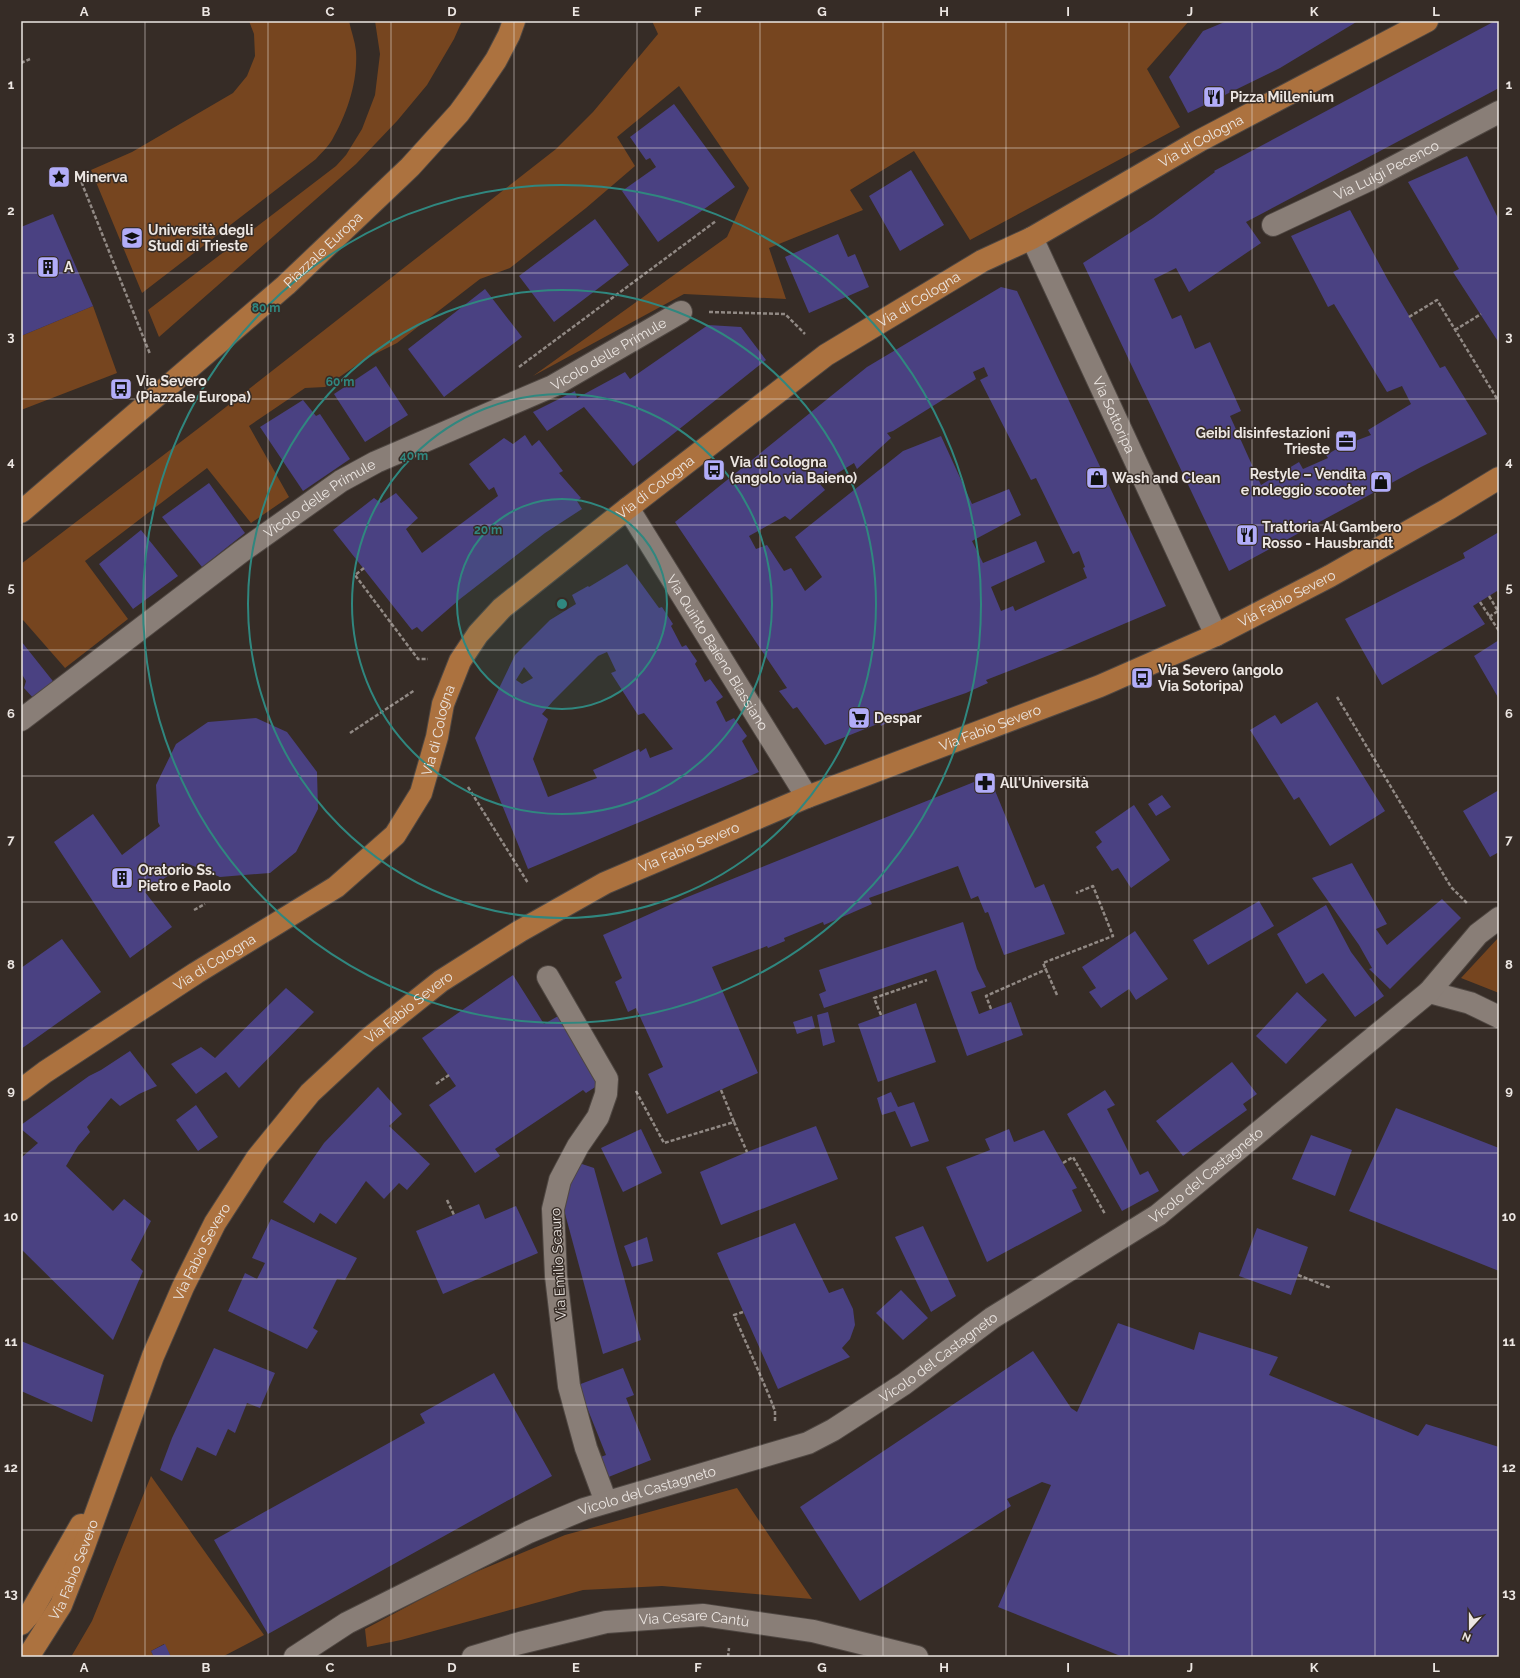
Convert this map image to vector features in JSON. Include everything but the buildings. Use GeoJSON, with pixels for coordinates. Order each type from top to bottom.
{"type":"FeatureCollection","features":[{"type":"Feature","properties":{"kind":"main road","name":"Piazzale Europa"},"geometry":{"type":"LineString","coordinates":[[21,512],[286,285],[410,167],[459,113],[475,91],[496,60],[509,35],[514,21]]}},
{"type":"Feature","properties":{"kind":"main road","name":"Via di Cologna"},"geometry":{"type":"LineString","coordinates":[[21,1090],[45,1072],[196,973],[336,887],[395,835],[422,793],[437,737],[443,704],[460,661],[478,634],[502,608],[628,508],[826,355],[982,261],[1032,238],[1199,141],[1427,21]]}},
{"type":"Feature","properties":{"kind":"main road","name":"Via Fabio Severo"},"geometry":{"type":"LineString","coordinates":[[28,1657],[61,1605],[156,1349],[183,1287],[215,1224],[257,1158],[310,1093],[367,1040],[441,981],[520,931],[605,883],[807,797],[1100,686],[1216,635],[1330,576],[1448,509],[1499,478]]}},
{"type":"Feature","properties":{"kind":"main road","name":"Via Fabio Severo"},"geometry":{"type":"LineString","coordinates":[[21,1624],[30,1614],[108,1477]]}},
{"type":"Feature","properties":{"kind":"street","name":"Via Luigi Pecenco"},"geometry":{"type":"LineString","coordinates":[[1273,226],[1369,180],[1499,112]]}},
{"type":"Feature","properties":{"kind":"street","name":"Via Sottoripa"},"geometry":{"type":"LineString","coordinates":[[1032,238],[1216,635]]}},
{"type":"Feature","properties":{"kind":"street","name":"Vicolo delle Primule"},"geometry":{"type":"LineString","coordinates":[[21,720],[241,552],[341,481],[376,462],[552,386],[680,312]]}},
{"type":"Feature","properties":{"kind":"street","name":"Via Quinto Baieno Blassiano"},"geometry":{"type":"LineString","coordinates":[[628,508],[807,797]]}},
{"type":"Feature","properties":{"kind":"street","name":"Vicolo del Castagneto"},"geometry":{"type":"LineString","coordinates":[[295,1657],[347,1623],[529,1532],[584,1509],[808,1443],[833,1430],[904,1384],[992,1318],[1158,1215],[1429,992],[1478,934],[1494,922]]}},
{"type":"Feature","properties":{"kind":"street"},"geometry":{"type":"LineString","coordinates":[[548,977],[607,1079]]}},
{"type":"Feature","properties":{"kind":"street"},"geometry":{"type":"LineString","coordinates":[[1429,992],[1470,1003],[1499,1017]]}},
{"type":"Feature","properties":{"kind":"street","name":"Via Emilio Scauro"},"geometry":{"type":"LineString","coordinates":[[606,1502],[586,1448],[569,1386],[556,1276],[553,1209],[560,1180],[578,1146],[598,1117],[606,1094],[607,1079]]}},
{"type":"Feature","properties":{"kind":"street","name":"Via Cesare Cantù"},"geometry":{"type":"LineString","coordinates":[[473,1657],[520,1643],[606,1622],[703,1615],[813,1631],[917,1657]]}},
{"type":"Feature","properties":{"kind":"path"},"geometry":{"type":"LineString","coordinates":[[21,63],[30,59]]}},
{"type":"Feature","properties":{"kind":"path"},"geometry":{"type":"LineString","coordinates":[[77,171],[150,354]]}},
{"type":"Feature","properties":{"kind":"path"},"geometry":{"type":"LineString","coordinates":[[513,371],[716,221]]}},
{"type":"Feature","properties":{"kind":"path"},"geometry":{"type":"LineString","coordinates":[[1410,317],[1437,300],[1499,402]]}},
{"type":"Feature","properties":{"kind":"path","name":"Vicolo delle Primule"},"geometry":{"type":"LineString","coordinates":[[680,312],[785,314],[805,334]]}},
{"type":"Feature","properties":{"kind":"path"},"geometry":{"type":"LineString","coordinates":[[1455,330],[1480,314]]}},
{"type":"Feature","properties":{"kind":"path"},"geometry":{"type":"LineString","coordinates":[[364,568],[355,575],[418,659],[432,660]]}},
{"type":"Feature","properties":{"kind":"path"},"geometry":{"type":"LineString","coordinates":[[1489,596],[1498,611],[1489,617]]}},
{"type":"Feature","properties":{"kind":"path"},"geometry":{"type":"LineString","coordinates":[[1480,602],[1499,631]]}},
{"type":"Feature","properties":{"kind":"path"},"geometry":{"type":"LineString","coordinates":[[350,733],[419,688]]}},
{"type":"Feature","properties":{"kind":"path"},"geometry":{"type":"LineString","coordinates":[[1337,698],[1451,887],[1494,922]]}},
{"type":"Feature","properties":{"kind":"path"},"geometry":{"type":"LineString","coordinates":[[468,787],[528,883]]}},
{"type":"Feature","properties":{"kind":"path"},"geometry":{"type":"LineString","coordinates":[[1057,995],[1044,963],[1113,936],[1093,886],[1076,893]]}},
{"type":"Feature","properties":{"kind":"path"},"geometry":{"type":"LineString","coordinates":[[194,910],[205,904]]}},
{"type":"Feature","properties":{"kind":"path"},"geometry":{"type":"LineString","coordinates":[[991,1009],[986,996],[1046,969]]}},
{"type":"Feature","properties":{"kind":"path"},"geometry":{"type":"LineString","coordinates":[[881,1016],[874,998],[927,980]]}},
{"type":"Feature","properties":{"kind":"path"},"geometry":{"type":"LineString","coordinates":[[436,1084],[449,1076]]}},
{"type":"Feature","properties":{"kind":"path"},"geometry":{"type":"LineString","coordinates":[[607,1079],[622,1080],[631,1084],[640,1096],[664,1143],[734,1122]]}},
{"type":"Feature","properties":{"kind":"path"},"geometry":{"type":"LineString","coordinates":[[721,1090],[746,1152]]}},
{"type":"Feature","properties":{"kind":"path"},"geometry":{"type":"LineString","coordinates":[[1063,1163],[1073,1157],[1119,1239]]}},
{"type":"Feature","properties":{"kind":"path"},"geometry":{"type":"LineString","coordinates":[[447,1200],[454,1215]]}},
{"type":"Feature","properties":{"kind":"path"},"geometry":{"type":"LineString","coordinates":[[1298,1275],[1331,1288]]}},
{"type":"Feature","properties":{"kind":"path"},"geometry":{"type":"LineString","coordinates":[[743,1312],[734,1316],[768,1393]]}},
{"type":"Feature","properties":{"kind":"path"},"geometry":{"type":"LineString","coordinates":[[728,1657],[729,1648]]}},
{"type":"Feature","properties":{"kind":"shaded area"},"geometry":{"type":"Polygon","coordinates":[[[249,21],[349,21],[356,51],[356,63],[353,86],[347,109],[332,140],[316,159],[142,293],[91,170],[132,152],[233,93],[247,76],[255,56],[254,34],[249,21]]]}},
{"type":"Feature","properties":{"kind":"shaded area"},"geometry":{"type":"Polygon","coordinates":[[[375,21],[462,21],[454,39],[427,85],[397,121],[356,164],[159,337],[148,310],[336,166],[346,155],[362,129],[375,95],[380,54],[375,21]]]}},
{"type":"Feature","properties":{"kind":"shaded area"},"geometry":{"type":"Polygon","coordinates":[[[652,21],[1189,21],[1147,69],[1180,127],[970,240],[914,151],[850,190],[863,210],[769,248],[786,299],[684,294],[533,376],[727,237],[749,188],[679,86],[617,137],[635,166],[586,208],[510,268],[480,279],[397,343],[367,358],[325,387],[305,388],[249,426],[289,497],[251,523],[207,468],[85,561],[128,619],[65,668],[23,620],[21,621],[21,564],[208,421],[556,149],[593,112],[658,34],[652,21]]]}},
{"type":"Feature","properties":{"kind":"shaded area"},"geometry":{"type":"Polygon","coordinates":[[[93,306],[117,373],[21,410],[21,336],[93,306]]]}},
{"type":"Feature","properties":{"kind":"shaded area"},"geometry":{"type":"Polygon","coordinates":[[[1499,937],[1499,993],[1461,978],[1499,937]]]}},
{"type":"Feature","properties":{"kind":"shaded area"},"geometry":{"type":"Polygon","coordinates":[[[151,1476],[264,1635],[222,1657],[171,1657],[164,1644],[151,1651],[154,1657],[71,1657],[92,1621],[151,1476]]]}},
{"type":"Feature","properties":{"kind":"shaded area"},"geometry":{"type":"Polygon","coordinates":[[[737,1488],[812,1599],[662,1586],[583,1590],[401,1640],[367,1647],[365,1629],[459,1579],[565,1535],[737,1488]]]}},
{"type":"Feature","properties":{"kind":"place","name":"Pizza Millenium"},"geometry":{"type":"Point","coordinates":[1214,97]}},
{"type":"Feature","properties":{"kind":"place","name":"Minerva"},"geometry":{"type":"Point","coordinates":[59,177]}},
{"type":"Feature","properties":{"kind":"place","name":"Università degli Studi di Trieste"},"geometry":{"type":"Point","coordinates":[132,238]}},
{"type":"Feature","properties":{"kind":"place","name":"A"},"geometry":{"type":"Point","coordinates":[48,267]}},
{"type":"Feature","properties":{"kind":"place","name":"Via Severo (Piazzale Europa)"},"geometry":{"type":"Point","coordinates":[121,389]}},
{"type":"Feature","properties":{"kind":"place","name":"Geibi disinfestazioni Trieste"},"geometry":{"type":"Point","coordinates":[1346,441]}},
{"type":"Feature","properties":{"kind":"place","name":"Via di Cologna (angolo via Baieno)"},"geometry":{"type":"Point","coordinates":[714,470]}},
{"type":"Feature","properties":{"kind":"place","name":"Wash and Clean"},"geometry":{"type":"Point","coordinates":[1097,478]}},
{"type":"Feature","properties":{"kind":"place","name":"Restyle – Vendita e noleggio scooter"},"geometry":{"type":"Point","coordinates":[1381,482]}},
{"type":"Feature","properties":{"kind":"place","name":"Trattoria Al Gambero Rosso - Hausbrandt"},"geometry":{"type":"Point","coordinates":[1247,535]}},
{"type":"Feature","properties":{"kind":"place","name":"Via Severo (angolo Via Sotoripa)"},"geometry":{"type":"Point","coordinates":[1142,678]}},
{"type":"Feature","properties":{"kind":"place","name":"Despar"},"geometry":{"type":"Point","coordinates":[859,718]}},
{"type":"Feature","properties":{"kind":"place","name":"All'Università"},"geometry":{"type":"Point","coordinates":[985,783]}},
{"type":"Feature","properties":{"kind":"place","name":"Oratorio Ss. Pietro e Paolo"},"geometry":{"type":"Point","coordinates":[122,878]}}]}
